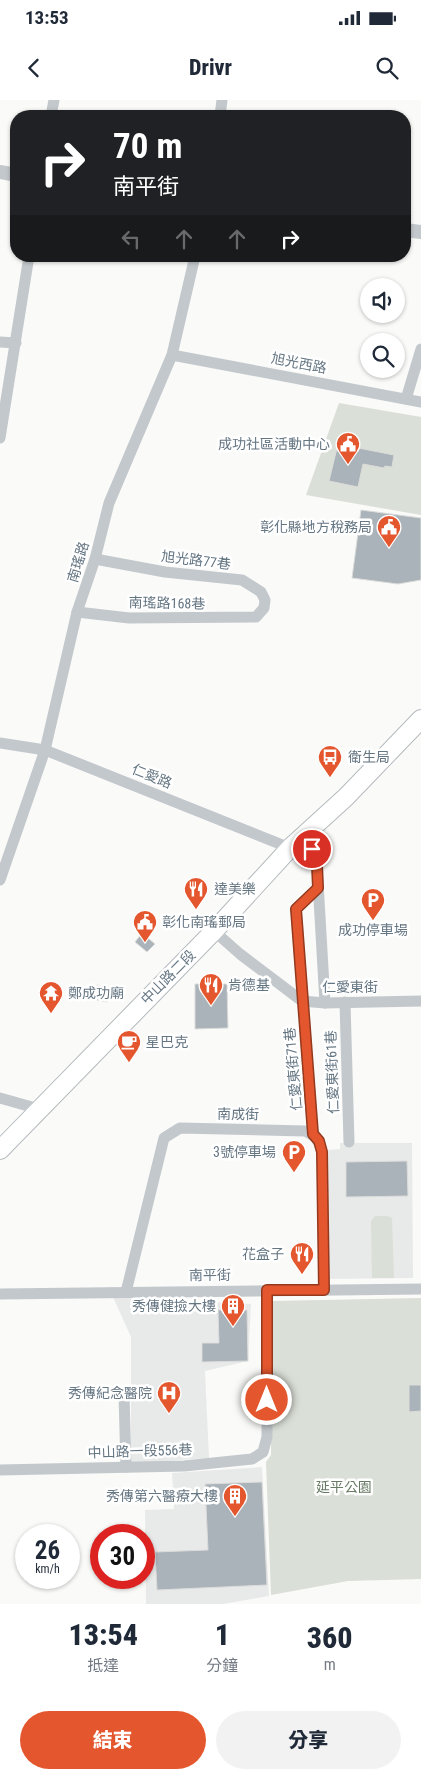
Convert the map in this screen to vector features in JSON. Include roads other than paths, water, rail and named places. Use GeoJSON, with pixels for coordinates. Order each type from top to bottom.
{"type":"FeatureCollection","features":[{"type":"Feature","properties":{"kind":"main road","name":"中山路二段"},"geometry":{"type":"LineString","coordinates":[[0,1150],[214,931],[290,848],[346,797],[421,719]]}},
{"type":"Feature","properties":{"kind":"street"},"geometry":{"type":"LineString","coordinates":[[0,438],[28,262]]}},
{"type":"Feature","properties":{"kind":"street","name":"南瑤路"},"geometry":{"type":"LineString","coordinates":[[0,880],[45,750],[77,612],[95,559],[108,503],[172,355],[193,262]]}},
{"type":"Feature","properties":{"kind":"street"},"geometry":{"type":"LineString","coordinates":[[0,342],[16,343]]}},
{"type":"Feature","properties":{"kind":"street"},"geometry":{"type":"LineString","coordinates":[[406,399],[421,348]]}},
{"type":"Feature","properties":{"kind":"street","name":"旭光西路"},"geometry":{"type":"LineString","coordinates":[[172,355],[421,402]]}},
{"type":"Feature","properties":{"kind":"street","name":"旭光路77巷"},"geometry":{"type":"LineString","coordinates":[[95,559],[165,572],[242,580],[261,592],[265,600],[264,608],[256,617]]}},
{"type":"Feature","properties":{"kind":"street","name":"南瑤路168巷"},"geometry":{"type":"LineString","coordinates":[[77,612],[129,618],[256,617]]}},
{"type":"Feature","properties":{"kind":"street","name":"仁愛路"},"geometry":{"type":"LineString","coordinates":[[0,743],[45,750],[290,848]]}},
{"type":"Feature","properties":{"kind":"street"},"geometry":{"type":"LineString","coordinates":[[307,833],[317,865],[325,1003]]}},
{"type":"Feature","properties":{"kind":"street","name":"仁愛東街71巷"},"geometry":{"type":"LineString","coordinates":[[313,1134],[296,909],[318,888]]}},
{"type":"Feature","properties":{"kind":"street"},"geometry":{"type":"LineString","coordinates":[[214,931],[240,954],[302,1001]]}},
{"type":"Feature","properties":{"kind":"street","name":"仁愛東街"},"geometry":{"type":"LineString","coordinates":[[302,1001],[325,1003],[421,1001]]}},
{"type":"Feature","properties":{"kind":"street","name":"仁愛東街61巷"},"geometry":{"type":"LineString","coordinates":[[345,1002],[349,1142]]}},
{"type":"Feature","properties":{"kind":"street"},"geometry":{"type":"LineString","coordinates":[[0,1098],[39,1110]]}},
{"type":"Feature","properties":{"kind":"street","name":"南成街"},"geometry":{"type":"LineString","coordinates":[[126,1292],[164,1138],[180,1128],[305,1131],[313,1134]]}},
{"type":"Feature","properties":{"kind":"street"},"geometry":{"type":"LineString","coordinates":[[313,1134],[319,1141],[322,1152],[324,1290]]}},
{"type":"Feature","properties":{"kind":"street","name":"南平街"},"geometry":{"type":"LineString","coordinates":[[0,1294],[421,1289]]}},
{"type":"Feature","properties":{"kind":"street","name":"中山路一段556巷"},"geometry":{"type":"LineString","coordinates":[[0,1470],[184,1466],[252,1459],[264,1452],[267,1437],[267,1290]]}},
{"type":"Feature","properties":{"kind":"street"},"geometry":{"type":"LineString","coordinates":[[124,1395],[126,1466]]}},
{"type":"Feature","properties":{"kind":"place","name":"成功社區活動中心"},"geometry":{"type":"Point","coordinates":[348,465]}},
{"type":"Feature","properties":{"kind":"place","name":"彰化縣地方稅務局"},"geometry":{"type":"Point","coordinates":[389,548]}},
{"type":"Feature","properties":{"kind":"place","name":"衛生局"},"geometry":{"type":"Point","coordinates":[330,778]}},
{"type":"Feature","properties":{"kind":"place","name":"達美樂"},"geometry":{"type":"Point","coordinates":[196,910]}},
{"type":"Feature","properties":{"kind":"place","name":"成功停車場"},"geometry":{"type":"Point","coordinates":[373,921]}},
{"type":"Feature","properties":{"kind":"place","name":"彰化南瑤郵局"},"geometry":{"type":"Point","coordinates":[145,943]}},
{"type":"Feature","properties":{"kind":"place","name":"肯德基"},"geometry":{"type":"Point","coordinates":[211,1006]}},
{"type":"Feature","properties":{"kind":"place","name":"鄭成功廟"},"geometry":{"type":"Point","coordinates":[51,1014]}},
{"type":"Feature","properties":{"kind":"place","name":"星巴克"},"geometry":{"type":"Point","coordinates":[129,1063]}},
{"type":"Feature","properties":{"kind":"place","name":"3號停車場"},"geometry":{"type":"Point","coordinates":[294,1173]}},
{"type":"Feature","properties":{"kind":"place","name":"花盒子"},"geometry":{"type":"Point","coordinates":[302,1275]}},
{"type":"Feature","properties":{"kind":"place","name":"秀傳健撿大樓"},"geometry":{"type":"Point","coordinates":[233,1327]}},
{"type":"Feature","properties":{"kind":"place","name":"秀傳紀念醫院"},"geometry":{"type":"Point","coordinates":[169,1414]}},
{"type":"Feature","properties":{"kind":"place","name":"秀傳第六醫療大樓"},"geometry":{"type":"Point","coordinates":[235,1517]}},
{"type":"Feature","properties":{"kind":"park label","name":"延平公園"},"geometry":{"type":"Point","coordinates":[344,1487]}}]}
